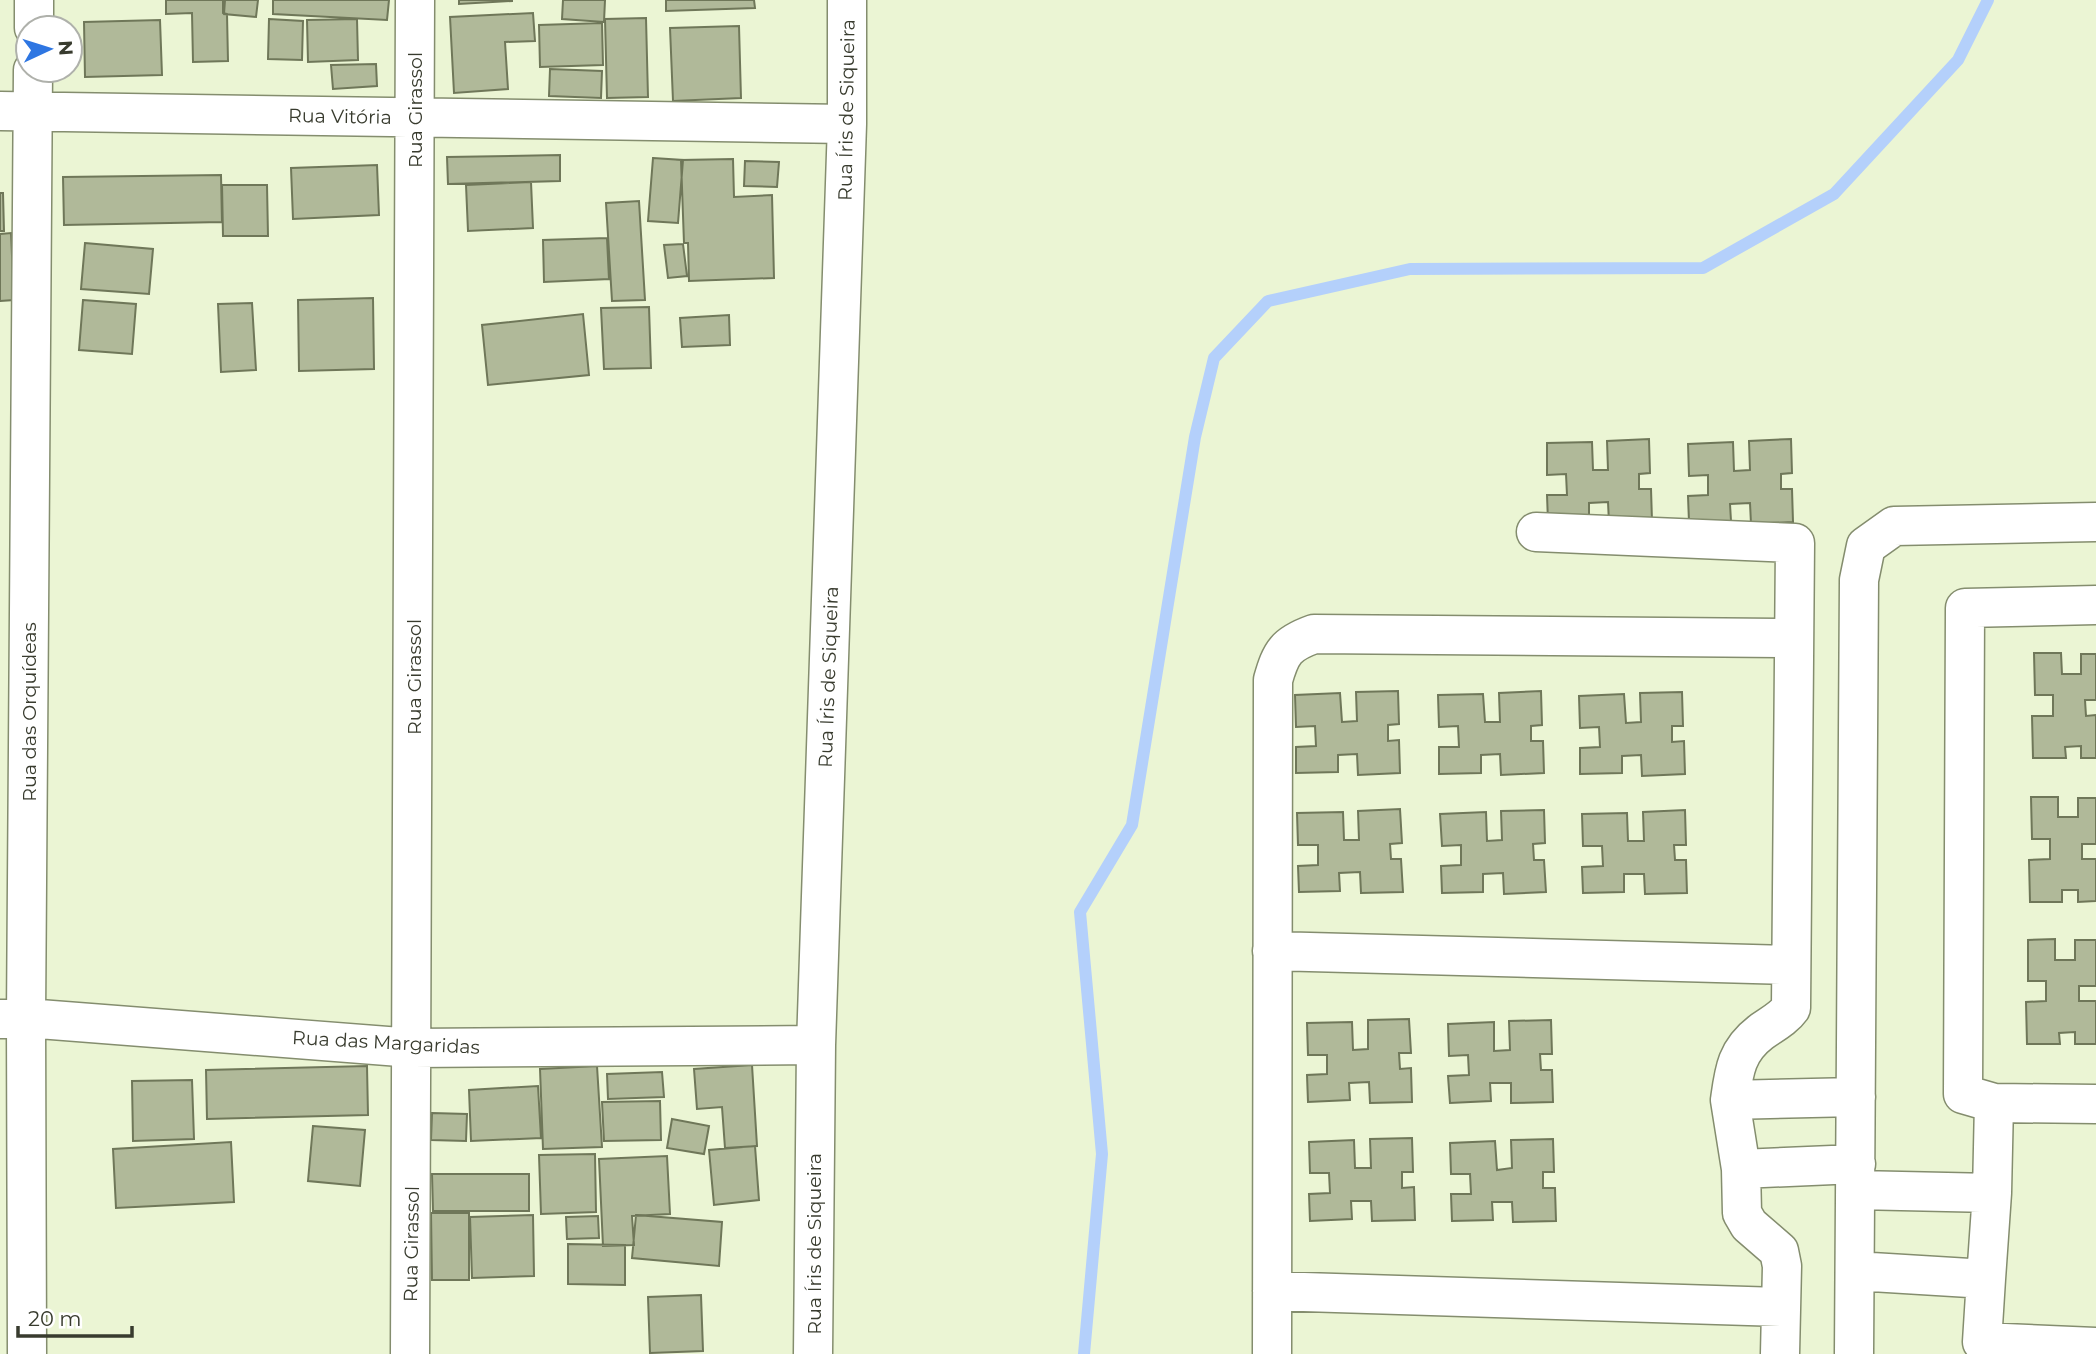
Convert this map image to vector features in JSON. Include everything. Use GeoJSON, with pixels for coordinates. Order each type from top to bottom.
{"type":"FeatureCollection","features":[{"type":"Feature","properties":{"kind":"street","name":"Rua Girassol"},"geometry":{"type":"LineString","coordinates":[[410,1354],[415,0]]}},
{"type":"Feature","properties":{"kind":"street","name":"Rua Íris de Siqueira"},"geometry":{"type":"LineString","coordinates":[[813,1354],[816,1045],[847,124],[847,0]]}},
{"type":"Feature","properties":{"kind":"street","name":"Rua das Orquídeas"},"geometry":{"type":"LineString","coordinates":[[27,1354],[13,1018],[17,111],[28,84]]}},
{"type":"Feature","properties":{"kind":"street","name":"Rua Vitória"},"geometry":{"type":"LineString","coordinates":[[17,111],[847,124]]}},
{"type":"Feature","properties":{"kind":"street"},"geometry":{"type":"LineString","coordinates":[[1854,1354],[1859,580],[1866,546],[1894,526],[2096,522]]}},
{"type":"Feature","properties":{"kind":"street"},"geometry":{"type":"LineString","coordinates":[[1536,532],[1795,543],[1791,1008],[1784,1018],[1760,1033],[1739,1054],[1734,1066],[1730,1100],[1741,1169],[1742,1213],[1749,1225],[1779,1251],[1782,1266],[1780,1354]]}},
{"type":"Feature","properties":{"kind":"street"},"geometry":{"type":"LineString","coordinates":[[2096,605],[1965,608],[1963,1094],[1994,1103],[2096,1104]]}},
{"type":"Feature","properties":{"kind":"street"},"geometry":{"type":"LineString","coordinates":[[1272,1354],[1273,680],[1279,658],[1293,642],[1314,634],[1794,638]]}},
{"type":"Feature","properties":{"kind":"street"},"geometry":{"type":"LineString","coordinates":[[1272,951],[1791,965]]}},
{"type":"Feature","properties":{"kind":"street","name":"Rua das Margaridas"},"geometry":{"type":"LineString","coordinates":[[13,1018],[413,1048],[816,1045]]}},
{"type":"Feature","properties":{"kind":"street"},"geometry":{"type":"LineString","coordinates":[[1730,1100],[1856,1097]]}},
{"type":"Feature","properties":{"kind":"street"},"geometry":{"type":"LineString","coordinates":[[1994,1103],[1992,1194],[1980,1348],[2096,1347]]}},
{"type":"Feature","properties":{"kind":"street"},"geometry":{"type":"LineString","coordinates":[[1741,1169],[1856,1177],[1992,1194]]}},
{"type":"Feature","properties":{"kind":"street"},"geometry":{"type":"LineString","coordinates":[[1855,1271],[1986,1279]]}},
{"type":"Feature","properties":{"kind":"street"},"geometry":{"type":"LineString","coordinates":[[1272,1291],[1781,1307]]}},
{"type":"Feature","properties":{"kind":"building"},"geometry":{"type":"Polygon","coordinates":[[[166,0],[223,0],[223,13],[227,14],[228,61],[193,62],[192,13],[166,14],[166,0]]]}},
{"type":"Feature","properties":{"kind":"building"},"geometry":{"type":"Polygon","coordinates":[[[225,0],[258,0],[256,17],[224,14],[225,0]]]}},
{"type":"Feature","properties":{"kind":"building"},"geometry":{"type":"Polygon","coordinates":[[[273,0],[389,0],[387,20],[273,14],[273,0]]]}},
{"type":"Feature","properties":{"kind":"building"},"geometry":{"type":"Polygon","coordinates":[[[459,0],[512,0],[512,1],[459,4],[459,0]]]}},
{"type":"Feature","properties":{"kind":"building"},"geometry":{"type":"Polygon","coordinates":[[[563,0],[605,0],[604,22],[562,19],[563,0]]]}},
{"type":"Feature","properties":{"kind":"building"},"geometry":{"type":"Polygon","coordinates":[[[666,0],[754,0],[755,8],[666,11],[666,0]]]}},
{"type":"Feature","properties":{"kind":"building"},"geometry":{"type":"Polygon","coordinates":[[[533,13],[535,41],[505,42],[508,89],[454,93],[450,17],[533,13]]]}},
{"type":"Feature","properties":{"kind":"building"},"geometry":{"type":"Polygon","coordinates":[[[646,18],[648,97],[607,98],[605,19],[646,18]]]}},
{"type":"Feature","properties":{"kind":"building"},"geometry":{"type":"Polygon","coordinates":[[[269,19],[303,21],[302,60],[268,59],[269,19]]]}},
{"type":"Feature","properties":{"kind":"building"},"geometry":{"type":"Polygon","coordinates":[[[357,19],[358,60],[308,62],[307,20],[357,19]]]}},
{"type":"Feature","properties":{"kind":"building"},"geometry":{"type":"Polygon","coordinates":[[[160,20],[162,75],[85,77],[84,22],[160,20]]]}},
{"type":"Feature","properties":{"kind":"building"},"geometry":{"type":"Polygon","coordinates":[[[602,23],[603,65],[540,67],[539,25],[602,23]]]}},
{"type":"Feature","properties":{"kind":"building"},"geometry":{"type":"Polygon","coordinates":[[[739,26],[741,98],[673,101],[670,28],[739,26]]]}},
{"type":"Feature","properties":{"kind":"building"},"geometry":{"type":"Polygon","coordinates":[[[376,64],[377,86],[333,89],[331,65],[376,64]]]}},
{"type":"Feature","properties":{"kind":"building"},"geometry":{"type":"Polygon","coordinates":[[[550,69],[602,71],[601,98],[549,96],[550,69]]]}},
{"type":"Feature","properties":{"kind":"building"},"geometry":{"type":"Polygon","coordinates":[[[560,155],[560,181],[448,184],[447,157],[560,155]]]}},
{"type":"Feature","properties":{"kind":"building"},"geometry":{"type":"Polygon","coordinates":[[[653,158],[683,160],[678,223],[648,221],[653,158]]]}},
{"type":"Feature","properties":{"kind":"building"},"geometry":{"type":"Polygon","coordinates":[[[733,159],[734,197],[772,195],[774,278],[689,281],[688,243],[684,243],[681,160],[733,159]]]}},
{"type":"Feature","properties":{"kind":"building"},"geometry":{"type":"Polygon","coordinates":[[[745,161],[779,162],[777,187],[744,186],[745,161]]]}},
{"type":"Feature","properties":{"kind":"building"},"geometry":{"type":"Polygon","coordinates":[[[377,165],[379,215],[293,219],[291,168],[377,165]]]}},
{"type":"Feature","properties":{"kind":"building"},"geometry":{"type":"Polygon","coordinates":[[[221,175],[222,222],[64,225],[63,177],[221,175]]]}},
{"type":"Feature","properties":{"kind":"building"},"geometry":{"type":"Polygon","coordinates":[[[531,182],[533,228],[468,231],[466,185],[531,182]]]}},
{"type":"Feature","properties":{"kind":"building"},"geometry":{"type":"Polygon","coordinates":[[[222,185],[267,185],[268,236],[223,236],[222,185]]]}},
{"type":"Feature","properties":{"kind":"building"},"geometry":{"type":"Polygon","coordinates":[[[0,193],[3,193],[4,231],[0,231],[0,193]]]}},
{"type":"Feature","properties":{"kind":"building"},"geometry":{"type":"Polygon","coordinates":[[[639,201],[645,300],[612,301],[606,203],[639,201]]]}},
{"type":"Feature","properties":{"kind":"building"},"geometry":{"type":"Polygon","coordinates":[[[11,233],[14,300],[0,301],[0,234],[11,233]]]}},
{"type":"Feature","properties":{"kind":"building"},"geometry":{"type":"Polygon","coordinates":[[[607,238],[609,279],[544,282],[543,240],[607,238]]]}},
{"type":"Feature","properties":{"kind":"building"},"geometry":{"type":"Polygon","coordinates":[[[85,243],[153,249],[149,294],[81,289],[85,243]]]}},
{"type":"Feature","properties":{"kind":"building"},"geometry":{"type":"Polygon","coordinates":[[[683,244],[687,276],[668,278],[664,245],[683,244]]]}},
{"type":"Feature","properties":{"kind":"building"},"geometry":{"type":"Polygon","coordinates":[[[373,298],[374,369],[299,371],[298,300],[373,298]]]}},
{"type":"Feature","properties":{"kind":"building"},"geometry":{"type":"Polygon","coordinates":[[[83,300],[136,304],[132,354],[79,350],[83,300]]]}},
{"type":"Feature","properties":{"kind":"building"},"geometry":{"type":"Polygon","coordinates":[[[252,303],[256,370],[221,372],[218,304],[252,303]]]}},
{"type":"Feature","properties":{"kind":"building"},"geometry":{"type":"Polygon","coordinates":[[[649,307],[651,368],[604,369],[601,308],[649,307]]]}},
{"type":"Feature","properties":{"kind":"building"},"geometry":{"type":"Polygon","coordinates":[[[583,314],[589,375],[488,385],[482,325],[583,314]]]}},
{"type":"Feature","properties":{"kind":"building"},"geometry":{"type":"Polygon","coordinates":[[[729,315],[730,345],[682,347],[680,318],[729,315]]]}},
{"type":"Feature","properties":{"kind":"building"},"geometry":{"type":"Polygon","coordinates":[[[1649,439],[1650,473],[1639,474],[1639,489],[1651,489],[1652,521],[1609,523],[1608,502],[1589,503],[1589,521],[1548,522],[1547,495],[1567,495],[1566,474],[1547,475],[1547,443],[1592,442],[1593,470],[1608,470],[1607,441],[1649,439]]]}},
{"type":"Feature","properties":{"kind":"building"},"geometry":{"type":"Polygon","coordinates":[[[1791,439],[1792,473],[1781,474],[1781,489],[1792,489],[1793,522],[1751,524],[1750,503],[1730,504],[1731,521],[1689,522],[1688,496],[1708,495],[1708,475],[1689,476],[1688,444],[1733,442],[1734,471],[1750,470],[1749,441],[1791,439]]]}},
{"type":"Feature","properties":{"kind":"building"},"geometry":{"type":"Polygon","coordinates":[[[2034,653],[2061,653],[2062,674],[2081,674],[2081,654],[2096,654],[2096,700],[2085,700],[2086,716],[2096,715],[2096,758],[2081,758],[2081,746],[2065,747],[2066,758],[2033,758],[2032,716],[2053,716],[2053,695],[2035,695],[2034,653]]]}},
{"type":"Feature","properties":{"kind":"building"},"geometry":{"type":"Polygon","coordinates":[[[1398,691],[1399,724],[1388,725],[1388,741],[1399,740],[1400,773],[1358,775],[1357,754],[1338,755],[1338,772],[1296,773],[1296,747],[1316,746],[1315,726],[1296,727],[1295,695],[1340,693],[1342,722],[1357,721],[1356,692],[1398,691]]]}},
{"type":"Feature","properties":{"kind":"building"},"geometry":{"type":"Polygon","coordinates":[[[1541,691],[1542,725],[1531,726],[1531,741],[1543,741],[1544,773],[1501,775],[1500,754],[1481,755],[1481,773],[1439,774],[1439,747],[1459,747],[1458,726],[1439,727],[1438,695],[1483,694],[1485,722],[1500,722],[1499,693],[1541,691]]]}},
{"type":"Feature","properties":{"kind":"building"},"geometry":{"type":"Polygon","coordinates":[[[1682,692],[1683,726],[1672,726],[1672,742],[1684,741],[1685,774],[1642,776],[1641,755],[1622,756],[1622,773],[1580,774],[1580,748],[1600,747],[1599,727],[1580,728],[1579,696],[1624,694],[1626,723],[1641,722],[1640,693],[1682,692]]]}},
{"type":"Feature","properties":{"kind":"building"},"geometry":{"type":"Polygon","coordinates":[[[2031,797],[2058,797],[2058,817],[2078,817],[2078,798],[2096,798],[2096,844],[2082,844],[2082,859],[2096,859],[2096,901],[2078,902],[2078,890],[2062,890],[2062,902],[2030,902],[2029,860],[2050,859],[2050,839],[2032,839],[2031,797]]]}},
{"type":"Feature","properties":{"kind":"building"},"geometry":{"type":"Polygon","coordinates":[[[1400,809],[1402,843],[1390,844],[1391,859],[1401,859],[1403,892],[1361,893],[1360,872],[1339,873],[1340,891],[1299,892],[1298,866],[1318,865],[1318,845],[1298,845],[1297,813],[1343,812],[1344,840],[1359,840],[1358,811],[1400,809]]]}},
{"type":"Feature","properties":{"kind":"building"},"geometry":{"type":"Polygon","coordinates":[[[1544,810],[1545,843],[1533,844],[1534,860],[1544,860],[1546,892],[1504,894],[1503,873],[1483,874],[1483,892],[1442,893],[1441,866],[1461,865],[1461,845],[1442,846],[1440,814],[1486,812],[1487,841],[1502,840],[1501,811],[1544,810]]]}},
{"type":"Feature","properties":{"kind":"building"},"geometry":{"type":"Polygon","coordinates":[[[1685,810],[1686,845],[1674,845],[1675,860],[1686,860],[1687,893],[1645,894],[1644,874],[1624,874],[1624,892],[1583,893],[1582,867],[1603,866],[1602,846],[1583,846],[1582,814],[1627,813],[1628,841],[1644,841],[1643,812],[1685,810]]]}},
{"type":"Feature","properties":{"kind":"building"},"geometry":{"type":"Polygon","coordinates":[[[2055,939],[2055,960],[2075,960],[2075,940],[2096,940],[2096,986],[2079,986],[2079,1001],[2096,1001],[2096,1044],[2075,1044],[2075,1032],[2059,1033],[2060,1044],[2027,1044],[2026,1002],[2046,1001],[2046,981],[2028,981],[2028,940],[2055,939]]]}},
{"type":"Feature","properties":{"kind":"building"},"geometry":{"type":"Polygon","coordinates":[[[1409,1019],[1411,1053],[1399,1053],[1400,1069],[1411,1068],[1412,1102],[1370,1103],[1369,1082],[1349,1083],[1350,1100],[1308,1102],[1307,1075],[1327,1074],[1327,1055],[1308,1055],[1307,1023],[1352,1022],[1353,1050],[1368,1049],[1368,1020],[1409,1019]]]}},
{"type":"Feature","properties":{"kind":"building"},"geometry":{"type":"Polygon","coordinates":[[[1551,1020],[1552,1054],[1540,1054],[1541,1070],[1552,1070],[1553,1102],[1511,1103],[1511,1083],[1490,1083],[1491,1101],[1450,1103],[1448,1076],[1469,1075],[1468,1055],[1449,1056],[1448,1024],[1494,1022],[1494,1051],[1510,1050],[1509,1021],[1551,1020]]]}},
{"type":"Feature","properties":{"kind":"building"},"geometry":{"type":"Polygon","coordinates":[[[752,1065],[757,1146],[725,1148],[722,1107],[697,1109],[694,1069],[752,1065]]]}},
{"type":"Feature","properties":{"kind":"building"},"geometry":{"type":"Polygon","coordinates":[[[367,1066],[368,1115],[207,1119],[206,1070],[367,1066]]]}},
{"type":"Feature","properties":{"kind":"building"},"geometry":{"type":"Polygon","coordinates":[[[597,1066],[602,1147],[543,1149],[540,1069],[597,1066]]]}},
{"type":"Feature","properties":{"kind":"building"},"geometry":{"type":"Polygon","coordinates":[[[662,1072],[664,1097],[608,1099],[607,1074],[662,1072]]]}},
{"type":"Feature","properties":{"kind":"building"},"geometry":{"type":"Polygon","coordinates":[[[192,1080],[194,1139],[133,1141],[132,1081],[192,1080]]]}},
{"type":"Feature","properties":{"kind":"building"},"geometry":{"type":"Polygon","coordinates":[[[538,1086],[541,1138],[471,1141],[469,1090],[538,1086]]]}},
{"type":"Feature","properties":{"kind":"building"},"geometry":{"type":"Polygon","coordinates":[[[660,1101],[661,1140],[604,1141],[602,1102],[660,1101]]]}},
{"type":"Feature","properties":{"kind":"building"},"geometry":{"type":"Polygon","coordinates":[[[432,1113],[467,1114],[466,1141],[431,1140],[432,1113]]]}},
{"type":"Feature","properties":{"kind":"building"},"geometry":{"type":"Polygon","coordinates":[[[672,1119],[709,1126],[704,1154],[667,1148],[672,1119]]]}},
{"type":"Feature","properties":{"kind":"building"},"geometry":{"type":"Polygon","coordinates":[[[313,1126],[365,1130],[360,1186],[308,1181],[313,1126]]]}},
{"type":"Feature","properties":{"kind":"building"},"geometry":{"type":"Polygon","coordinates":[[[1412,1138],[1413,1172],[1402,1172],[1402,1188],[1414,1187],[1415,1220],[1372,1221],[1371,1201],[1351,1201],[1352,1219],[1310,1221],[1309,1194],[1330,1193],[1329,1173],[1310,1173],[1309,1142],[1354,1140],[1355,1168],[1371,1168],[1370,1139],[1412,1138]]]}},
{"type":"Feature","properties":{"kind":"building"},"geometry":{"type":"Polygon","coordinates":[[[1553,1139],[1554,1172],[1543,1172],[1543,1188],[1555,1188],[1556,1221],[1513,1222],[1512,1202],[1492,1202],[1493,1220],[1452,1221],[1451,1194],[1471,1194],[1470,1174],[1451,1174],[1450,1143],[1495,1141],[1497,1170],[1512,1168],[1511,1140],[1553,1139]]]}},
{"type":"Feature","properties":{"kind":"building"},"geometry":{"type":"Polygon","coordinates":[[[231,1142],[234,1202],[116,1208],[113,1149],[231,1142]]]}},
{"type":"Feature","properties":{"kind":"building"},"geometry":{"type":"Polygon","coordinates":[[[755,1146],[759,1200],[714,1205],[709,1150],[755,1146]]]}},
{"type":"Feature","properties":{"kind":"building"},"geometry":{"type":"Polygon","coordinates":[[[595,1154],[596,1212],[541,1214],[539,1155],[595,1154]]]}},
{"type":"Feature","properties":{"kind":"building"},"geometry":{"type":"Polygon","coordinates":[[[667,1156],[670,1214],[632,1216],[634,1245],[603,1246],[599,1159],[667,1156]]]}},
{"type":"Feature","properties":{"kind":"building"},"geometry":{"type":"Polygon","coordinates":[[[432,1174],[529,1174],[529,1211],[433,1211],[432,1174]]]}},
{"type":"Feature","properties":{"kind":"building"},"geometry":{"type":"Polygon","coordinates":[[[431,1213],[469,1213],[469,1280],[432,1280],[431,1213]]]}},
{"type":"Feature","properties":{"kind":"building"},"geometry":{"type":"Polygon","coordinates":[[[533,1215],[534,1276],[472,1278],[470,1217],[533,1215]]]}},
{"type":"Feature","properties":{"kind":"building"},"geometry":{"type":"Polygon","coordinates":[[[636,1215],[722,1222],[719,1266],[632,1258],[636,1215]]]}},
{"type":"Feature","properties":{"kind":"building"},"geometry":{"type":"Polygon","coordinates":[[[598,1216],[599,1238],[567,1239],[566,1217],[598,1216]]]}},
{"type":"Feature","properties":{"kind":"building"},"geometry":{"type":"Polygon","coordinates":[[[568,1244],[625,1245],[625,1285],[568,1284],[568,1244]]]}},
{"type":"Feature","properties":{"kind":"building"},"geometry":{"type":"Polygon","coordinates":[[[701,1295],[703,1351],[650,1353],[648,1297],[701,1295]]]}},
{"type":"Feature","properties":{"kind":"waterway"},"geometry":{"type":"LineString","coordinates":[[1084,1354],[1102,1154],[1080,912],[1132,825],[1195,437],[1214,358],[1268,301],[1410,269],[1703,268],[1834,194],[1958,60],[1988,0]]}}]}
